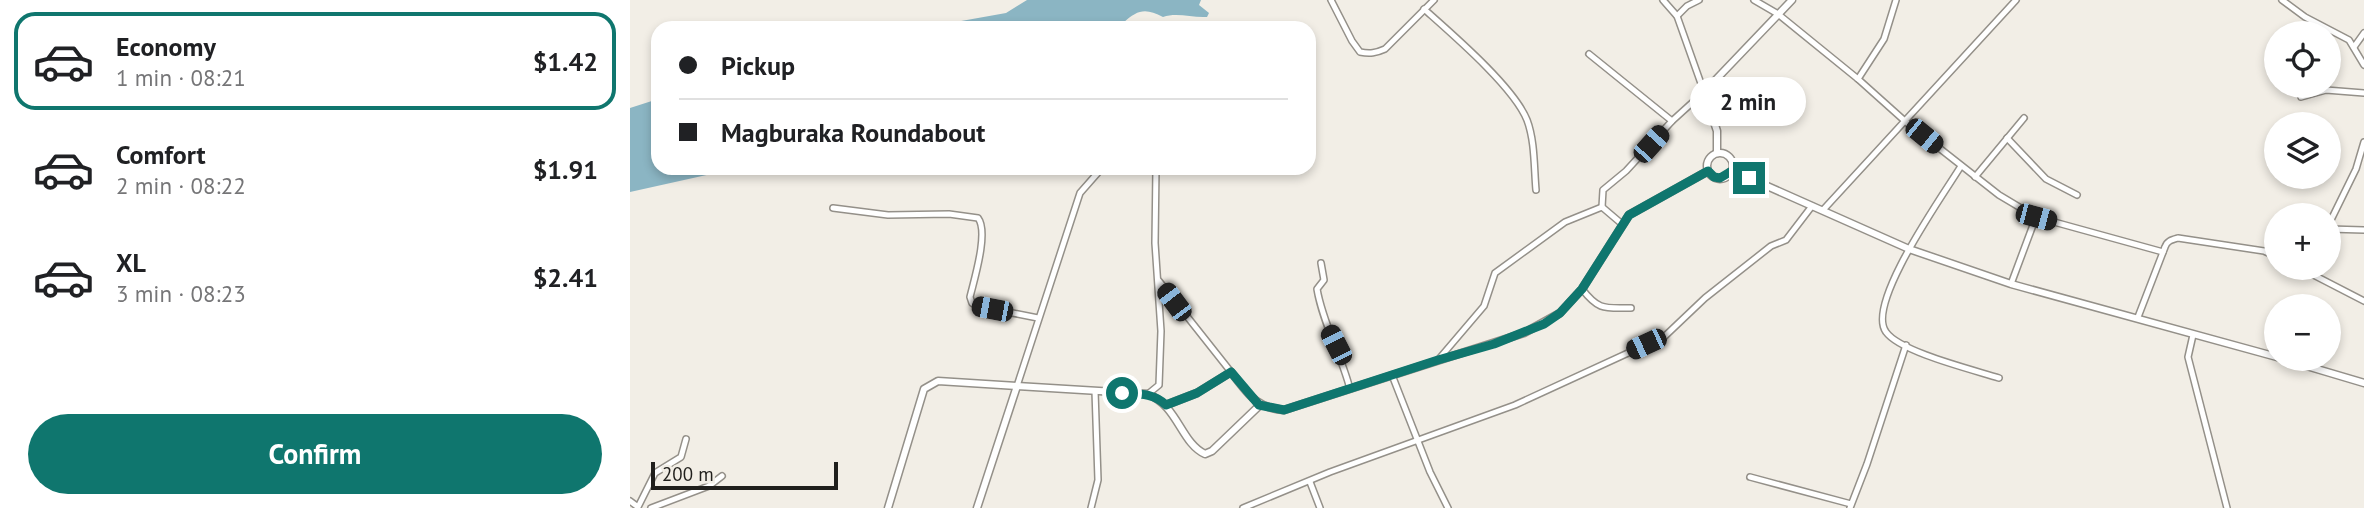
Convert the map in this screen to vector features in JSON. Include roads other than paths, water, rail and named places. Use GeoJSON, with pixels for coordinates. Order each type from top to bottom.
{"type":"FeatureCollection","features":[{"type":"Feature","properties":{"kind":"street"},"geometry":{"type":"LineString","coordinates":[[1331,0],[1352,41],[1360,52],[1368,54],[1385,49],[1434,0]]}},
{"type":"Feature","properties":{"kind":"street"},"geometry":{"type":"LineString","coordinates":[[1663,0],[1677,16],[1704,92],[1717,131],[1717,153]]}},
{"type":"Feature","properties":{"kind":"street"},"geometry":{"type":"LineString","coordinates":[[1677,16],[1687,6],[1699,0]]}},
{"type":"Feature","properties":{"kind":"street"},"geometry":{"type":"LineString","coordinates":[[1754,0],[1778,14],[1975,177],[2036,217],[2163,252]]}},
{"type":"Feature","properties":{"kind":"street"},"geometry":{"type":"LineString","coordinates":[[1602,206],[1603,190],[1626,171],[1792,0]]}},
{"type":"Feature","properties":{"kind":"street"},"geometry":{"type":"LineString","coordinates":[[1858,79],[1884,39],[1896,0]]}},
{"type":"Feature","properties":{"kind":"street"},"geometry":{"type":"LineString","coordinates":[[1823,210],[2016,0]]}},
{"type":"Feature","properties":{"kind":"street"},"geometry":{"type":"LineString","coordinates":[[2282,0],[2305,17],[2349,40],[2364,65]]}},
{"type":"Feature","properties":{"kind":"street"},"geometry":{"type":"LineString","coordinates":[[1424,9],[1476,58],[1512,97],[1527,120],[1536,190]]}},
{"type":"Feature","properties":{"kind":"street"},"geometry":{"type":"LineString","coordinates":[[2354,47],[2364,33]]}},
{"type":"Feature","properties":{"kind":"street"},"geometry":{"type":"LineString","coordinates":[[1589,54],[1672,121]]}},
{"type":"Feature","properties":{"kind":"street"},"geometry":{"type":"LineString","coordinates":[[2341,91],[2364,93]]}},
{"type":"Feature","properties":{"kind":"street"},"geometry":{"type":"LineString","coordinates":[[1975,177],[2024,118]]}},
{"type":"Feature","properties":{"kind":"street"},"geometry":{"type":"LineString","coordinates":[[2007,138],[2046,179],[2077,195]]}},
{"type":"Feature","properties":{"kind":"street"},"geometry":{"type":"LineString","coordinates":[[2340,203],[2356,169],[2364,142]]}},
{"type":"Feature","properties":{"kind":"street"},"geometry":{"type":"LineString","coordinates":[[1717,153],[1726,155],[1732,165],[1730,172],[1720,178],[1714,177],[1708,171],[1708,160],[1717,153]]}},
{"type":"Feature","properties":{"kind":"street"},"geometry":{"type":"LineString","coordinates":[[1961,166],[1900,264],[1883,306],[1881,325],[1887,335],[1936,359],[1999,378]]}},
{"type":"Feature","properties":{"kind":"street"},"geometry":{"type":"LineString","coordinates":[[1158,280],[1259,405],[1284,410],[1494,344],[1544,324],[1560,313],[1582,289],[1629,215],[1708,171]]}},
{"type":"Feature","properties":{"kind":"street"},"geometry":{"type":"LineString","coordinates":[[1730,172],[1909,249],[2011,284],[2264,354]]}},
{"type":"Feature","properties":{"kind":"street"},"geometry":{"type":"LineString","coordinates":[[977,508],[1080,193],[1096,175]]}},
{"type":"Feature","properties":{"kind":"street"},"geometry":{"type":"LineString","coordinates":[[1148,394],[1159,385],[1161,331],[1155,243],[1156,175]]}},
{"type":"Feature","properties":{"kind":"street"},"geometry":{"type":"LineString","coordinates":[[1602,206],[1622,224]]}},
{"type":"Feature","properties":{"kind":"street"},"geometry":{"type":"LineString","coordinates":[[1438,360],[1484,306],[1495,273],[1565,222],[1602,206]]}},
{"type":"Feature","properties":{"kind":"street"},"geometry":{"type":"LineString","coordinates":[[1243,508],[1416,439],[1515,405],[1665,336],[1705,298],[1771,246],[1786,240],[1812,206]]}},
{"type":"Feature","properties":{"kind":"street"},"geometry":{"type":"LineString","coordinates":[[833,208],[888,215],[949,214],[978,218],[983,225],[972,303],[1038,318]]}},
{"type":"Feature","properties":{"kind":"street"},"geometry":{"type":"LineString","coordinates":[[2011,284],[2036,217]]}},
{"type":"Feature","properties":{"kind":"street"},"geometry":{"type":"LineString","coordinates":[[2341,228],[2364,230]]}},
{"type":"Feature","properties":{"kind":"street"},"geometry":{"type":"LineString","coordinates":[[2138,317],[2167,242],[2178,238],[2264,251]]}},
{"type":"Feature","properties":{"kind":"street"},"geometry":{"type":"LineString","coordinates":[[1321,263],[1324,280],[1317,289],[1320,308],[1336,345],[1350,389]]}},
{"type":"Feature","properties":{"kind":"street"},"geometry":{"type":"LineString","coordinates":[[2325,280],[2364,301]]}},
{"type":"Feature","properties":{"kind":"street"},"geometry":{"type":"LineString","coordinates":[[1582,289],[1602,309],[1631,309]]}},
{"type":"Feature","properties":{"kind":"street"},"geometry":{"type":"LineString","coordinates":[[2193,335],[2188,358],[2227,508]]}},
{"type":"Feature","properties":{"kind":"street"},"geometry":{"type":"LineString","coordinates":[[1750,477],[1851,506],[1906,345]]}},
{"type":"Feature","properties":{"kind":"street"},"geometry":{"type":"LineString","coordinates":[[2324,371],[2364,383]]}},
{"type":"Feature","properties":{"kind":"street"},"geometry":{"type":"LineString","coordinates":[[1166,405],[1197,393],[1231,372]]}},
{"type":"Feature","properties":{"kind":"street"},"geometry":{"type":"LineString","coordinates":[[1392,375],[1416,439],[1448,508]]}},
{"type":"Feature","properties":{"kind":"street"},"geometry":{"type":"LineString","coordinates":[[888,508],[924,389],[938,381],[1148,394],[1166,405],[1196,448],[1205,454],[1212,451],[1259,405]]}},
{"type":"Feature","properties":{"kind":"street"},"geometry":{"type":"LineString","coordinates":[[1091,508],[1098,480],[1095,391]]}},
{"type":"Feature","properties":{"kind":"street"},"geometry":{"type":"LineString","coordinates":[[630,502],[639,508],[655,473],[681,457],[687,439]]}},
{"type":"Feature","properties":{"kind":"street"},"geometry":{"type":"LineString","coordinates":[[651,508],[709,486],[722,476]]}},
{"type":"Feature","properties":{"kind":"street"},"geometry":{"type":"LineString","coordinates":[[1310,482],[1320,508]]}},
{"type":"Feature","properties":{"kind":"water"},"geometry":{"type":"Polygon","coordinates":[[[1027,0],[1201,0],[1199,5],[1209,13],[1207,17],[1163,17],[1142,11],[1125,21],[961,21],[1006,13],[1027,0]]]}},
{"type":"Feature","properties":{"kind":"water"},"geometry":{"type":"Polygon","coordinates":[[[651,101],[651,175],[706,175],[630,192],[630,108],[651,101]]]}}]}
